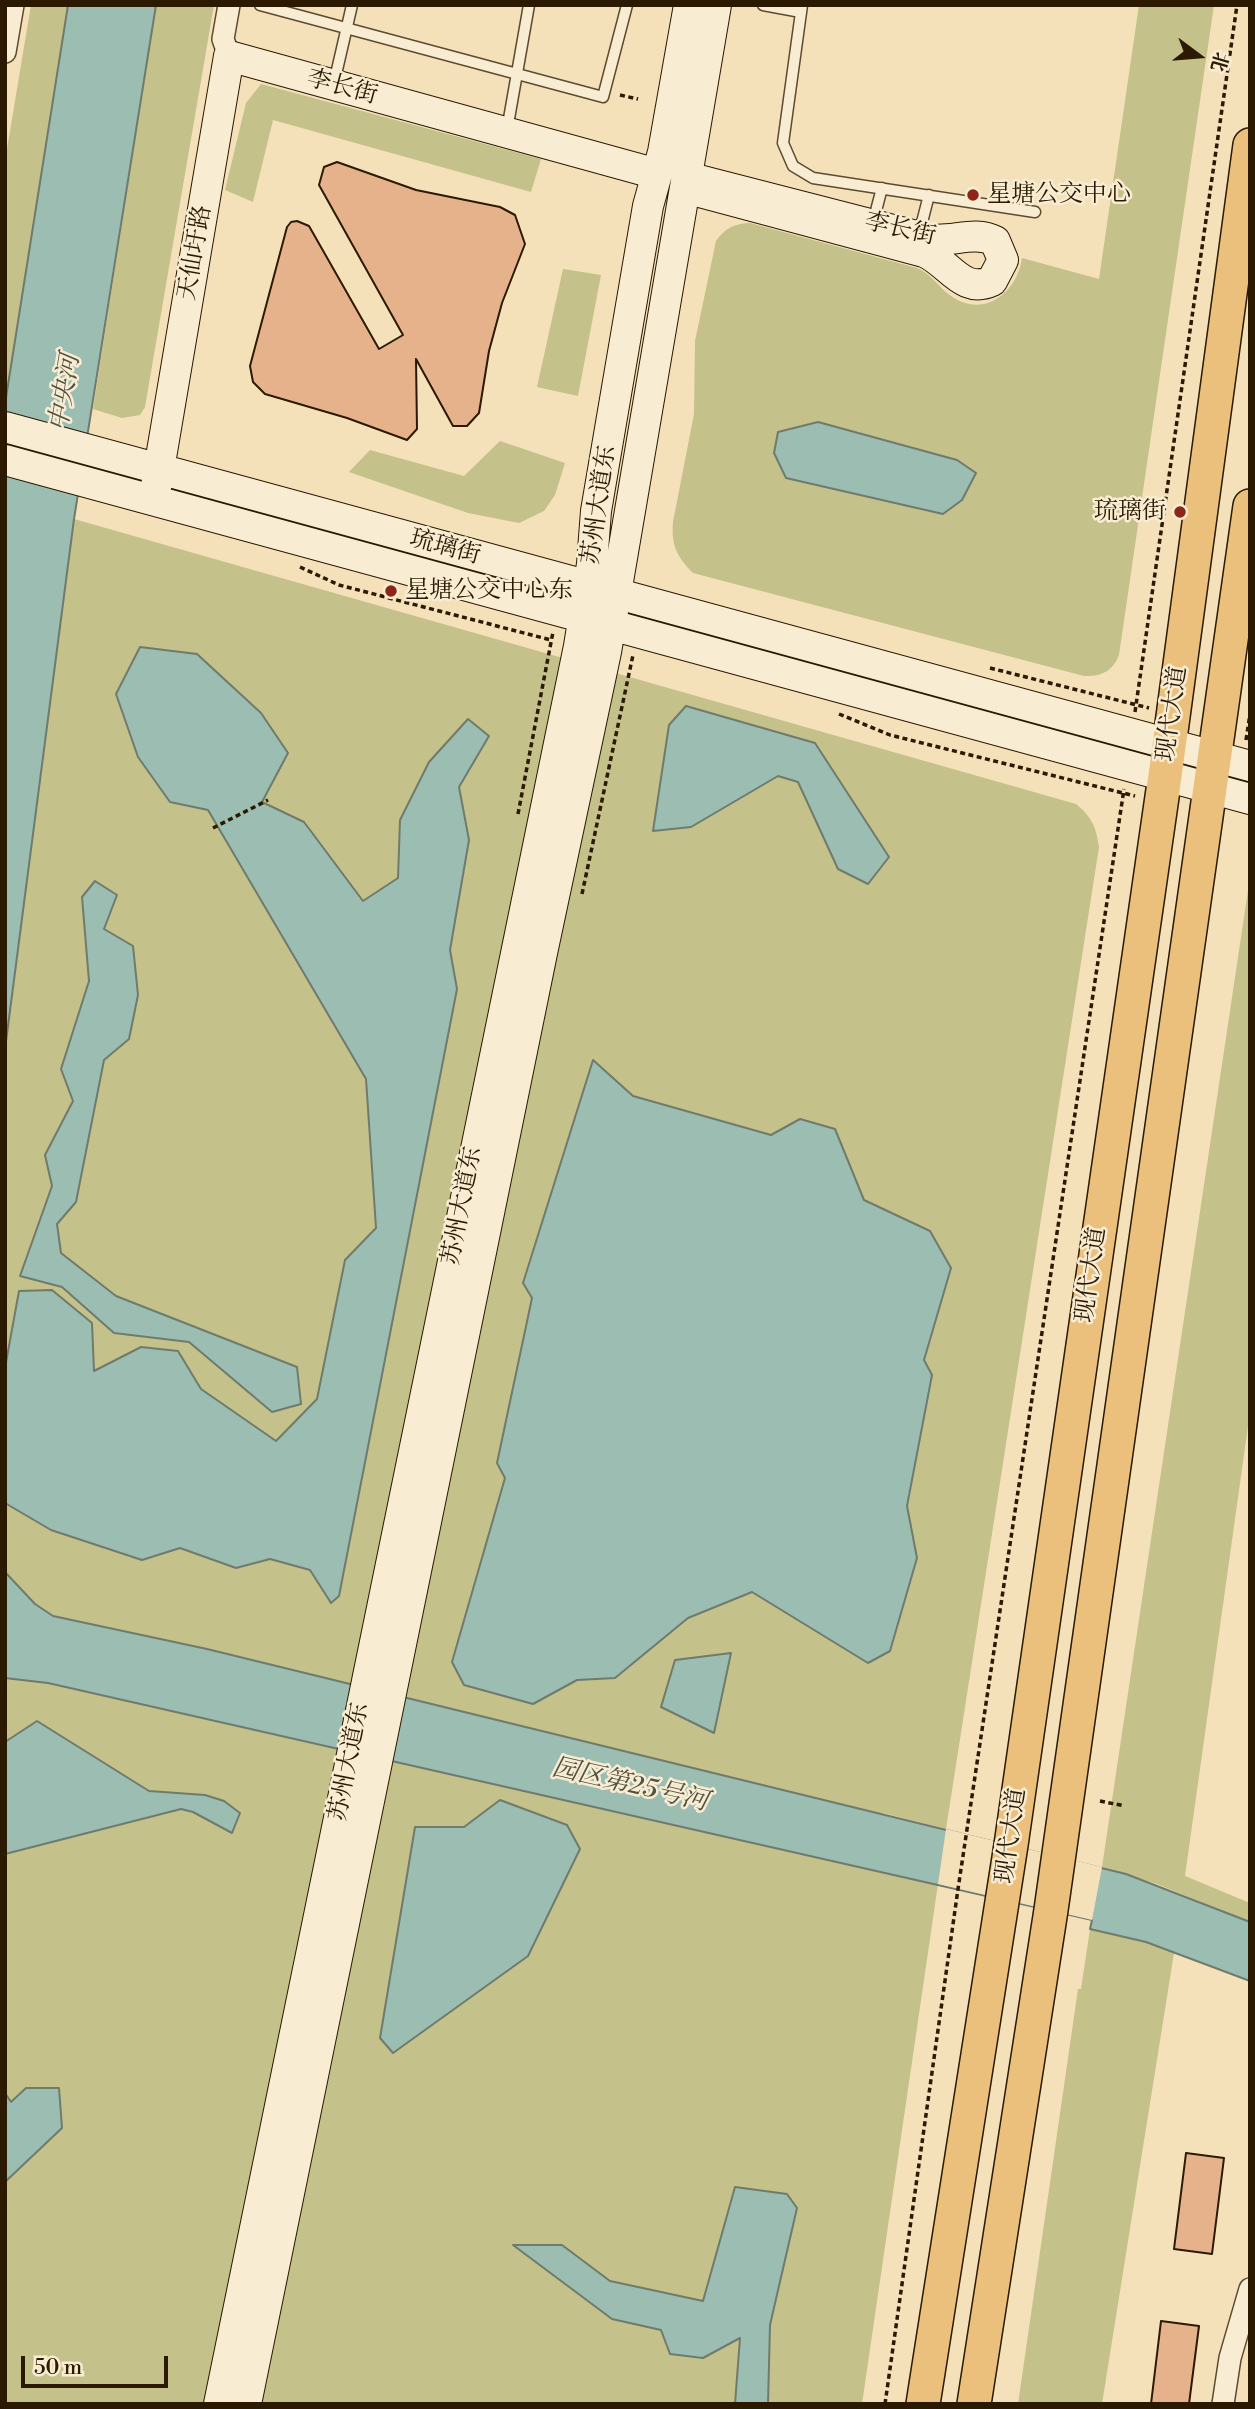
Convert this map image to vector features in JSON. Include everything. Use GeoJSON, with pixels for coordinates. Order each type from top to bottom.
{"type":"FeatureCollection","features":[{"type":"Feature","properties":{"kind":"main road","name":"苏州大道东"},"geometry":{"type":"LineString","coordinates":[[603,590],[596,511],[648,206],[657,174],[689,5]]}},
{"type":"Feature","properties":{"kind":"main road","name":"苏州大道东"},"geometry":{"type":"LineString","coordinates":[[246,2404],[364,1761],[686,182],[716,5]]}},
{"type":"Feature","properties":{"kind":"main road","name":"李长街"},"geometry":{"type":"LineString","coordinates":[[229,57],[657,174]]}},
{"type":"Feature","properties":{"kind":"main road","name":"天仙圩路"},"geometry":{"type":"LineString","coordinates":[[153,502],[229,57]]}},
{"type":"Feature","properties":{"kind":"main road","name":"现代大道"},"geometry":{"type":"LineString","coordinates":[[923,2404],[1011,1844],[1163,789],[1250,145]]}},
{"type":"Feature","properties":{"kind":"main road","name":"李长街"},"geometry":{"type":"LineString","coordinates":[[686,182],[939,241],[976,235],[986,237],[995,241],[1001,251],[999,271],[992,281],[971,286],[960,280],[938,257],[686,182]]}},
{"type":"Feature","properties":{"kind":"main road","name":"琉璃街"},"geometry":{"type":"LineString","coordinates":[[5,427],[1169,743],[1250,799]]}},
{"type":"Feature","properties":{"kind":"main road","name":"琉璃街"},"geometry":{"type":"LineString","coordinates":[[5,460],[81,480],[595,635],[1126,780],[1163,789],[1212,772],[1250,766]]}},
{"type":"Feature","properties":{"kind":"main road","name":"现代大道"},"geometry":{"type":"LineString","coordinates":[[974,2404],[1051,1910],[1250,506]]}},
{"type":"Feature","properties":{"kind":"main road","name":"苏州大道东"},"geometry":{"type":"LineString","coordinates":[[219,2404],[364,1761]]}},
{"type":"Feature","properties":{"kind":"street"},"geometry":{"type":"LineString","coordinates":[[5,52],[13,5]]}},
{"type":"Feature","properties":{"kind":"street","name":"天仙圩路"},"geometry":{"type":"LineString","coordinates":[[229,5],[223,39],[229,57]]}},
{"type":"Feature","properties":{"kind":"street"},"geometry":{"type":"LineString","coordinates":[[1223,2404],[1230,2358],[1250,2289]]}},
{"type":"Feature","properties":{"kind":"lane"},"geometry":{"type":"LineString","coordinates":[[260,5],[603,97],[627,5]]}},
{"type":"Feature","properties":{"kind":"lane"},"geometry":{"type":"LineString","coordinates":[[333,85],[352,5]]}},
{"type":"Feature","properties":{"kind":"lane"},"geometry":{"type":"LineString","coordinates":[[507,133],[529,5]]}},
{"type":"Feature","properties":{"kind":"lane"},"geometry":{"type":"LineString","coordinates":[[763,5],[801,8],[783,143],[785,155],[802,174],[1035,212]]}},
{"type":"Feature","properties":{"kind":"lane"},"geometry":{"type":"LineString","coordinates":[[872,224],[882,188]]}},
{"type":"Feature","properties":{"kind":"lane"},"geometry":{"type":"LineString","coordinates":[[919,236],[929,195]]}},
{"type":"Feature","properties":{"kind":"path"},"geometry":{"type":"LineString","coordinates":[[1133,734],[1237,5]]}},
{"type":"Feature","properties":{"kind":"path"},"geometry":{"type":"LineString","coordinates":[[291,563],[339,585],[524,635],[595,635],[645,660]]}},
{"type":"Feature","properties":{"kind":"path"},"geometry":{"type":"LineString","coordinates":[[827,709],[890,735],[1163,789]]}},
{"type":"Feature","properties":{"kind":"path"},"geometry":{"type":"LineString","coordinates":[[885,2404],[958,1889],[1126,780]]}},
{"type":"Feature","properties":{"kind":"path"},"geometry":{"type":"LineString","coordinates":[[213,828],[268,800]]}},
{"type":"Feature","properties":{"kind":"path"},"geometry":{"type":"LineString","coordinates":[[1100,1801],[1125,1806]]}},
{"type":"Feature","properties":{"kind":"shaded area"},"geometry":{"type":"Polygon","coordinates":[[[31,5],[68,5],[8,387],[5,386],[5,161],[31,5]]]}},
{"type":"Feature","properties":{"kind":"shaded area"},"geometry":{"type":"Polygon","coordinates":[[[156,5],[214,5],[145,407],[140,415],[122,418],[93,409],[156,5]]]}},
{"type":"Feature","properties":{"kind":"shaded area"},"geometry":{"type":"Polygon","coordinates":[[[1139,5],[1214,5],[1119,655],[1110,669],[1101,674],[1084,676],[693,573],[676,550],[673,522],[694,414],[695,341],[719,237],[726,230],[750,223],[917,268],[951,296],[975,305],[997,299],[1006,291],[1019,271],[1022,258],[1099,279],[1139,5]]]}},
{"type":"Feature","properties":{"kind":"shaded area"},"geometry":{"type":"Polygon","coordinates":[[[261,84],[541,159],[531,192],[273,120],[253,202],[225,190],[246,103],[261,84]]]}},
{"type":"Feature","properties":{"kind":"shaded area"},"geometry":{"type":"Polygon","coordinates":[[[563,269],[601,275],[578,396],[537,387],[563,269]]]}},
{"type":"Feature","properties":{"kind":"shaded area"},"geometry":{"type":"Polygon","coordinates":[[[500,441],[565,463],[555,495],[544,511],[519,523],[468,513],[349,472],[370,450],[464,476],[500,441]]]}},
{"type":"Feature","properties":{"kind":"shaded area"},"geometry":{"type":"Polygon","coordinates":[[[74,519],[1076,804],[1090,818],[1095,828],[1099,847],[946,1829],[883,1813],[874,1870],[938,1884],[862,2404],[5,2404],[5,1049],[74,519]]]}},
{"type":"Feature","properties":{"kind":"shaded area"},"geometry":{"type":"Polygon","coordinates":[[[1250,877],[1250,1412],[1185,1876],[1250,1903],[1250,1922],[1157,1884],[1102,1867],[1250,877]]]}},
{"type":"Feature","properties":{"kind":"shaded area"},"geometry":{"type":"Polygon","coordinates":[[[1090,1929],[1146,1942],[1174,1953],[1102,2404],[1018,2404],[1078,1989],[1081,1989],[1090,1929]]]}},
{"type":"Feature","properties":{"kind":"water","name":"中央河"},"geometry":{"type":"Polygon","coordinates":[[[68,5],[156,5],[74,519],[5,1049],[5,404],[68,5]]]}},
{"type":"Feature","properties":{"kind":"water"},"geometry":{"type":"Polygon","coordinates":[[[818,422],[957,460],[976,473],[962,500],[943,514],[786,478],[774,453],[778,432],[818,422]]]}},
{"type":"Feature","properties":{"kind":"water"},"geometry":{"type":"Polygon","coordinates":[[[140,647],[197,654],[261,713],[288,753],[262,802],[304,822],[363,901],[398,878],[400,820],[429,762],[468,719],[489,736],[459,787],[469,840],[450,950],[457,989],[339,1596],[331,1603],[310,1570],[270,1559],[236,1568],[180,1548],[142,1560],[51,1530],[5,1503],[5,1368],[19,1291],[52,1290],[92,1323],[94,1371],[141,1347],[178,1351],[201,1389],[276,1441],[317,1399],[345,1260],[376,1228],[366,1079],[208,810],[170,802],[138,757],[116,694],[140,647]]]}},
{"type":"Feature","properties":{"kind":"water"},"geometry":{"type":"Polygon","coordinates":[[[686,706],[815,743],[889,857],[868,884],[838,869],[798,782],[778,776],[691,827],[653,831],[669,725],[686,706]]]}},
{"type":"Feature","properties":{"kind":"water"},"geometry":{"type":"Polygon","coordinates":[[[95,881],[117,895],[104,929],[133,946],[138,995],[129,1039],[104,1060],[76,1202],[57,1224],[61,1253],[116,1296],[297,1367],[301,1404],[272,1412],[189,1342],[114,1333],[62,1287],[20,1276],[52,1186],[45,1155],[73,1101],[61,1069],[89,981],[82,897],[95,881]]]}},
{"type":"Feature","properties":{"kind":"water"},"geometry":{"type":"Polygon","coordinates":[[[593,1060],[633,1096],[771,1135],[800,1119],[835,1129],[864,1200],[930,1231],[951,1268],[924,1360],[932,1375],[907,1506],[917,1558],[890,1651],[868,1663],[752,1592],[688,1618],[615,1678],[577,1680],[533,1704],[464,1685],[452,1662],[505,1478],[497,1463],[532,1298],[523,1283],[593,1060]]]}},
{"type":"Feature","properties":{"kind":"water","name":"园区第25号河"},"geometry":{"type":"Polygon","coordinates":[[[5,1572],[35,1604],[53,1616],[207,1649],[1126,1874],[1250,1922],[1250,1981],[1146,1942],[1090,1929],[1092,1920],[48,1683],[5,1678],[5,1572]]]}},
{"type":"Feature","properties":{"kind":"water"},"geometry":{"type":"Polygon","coordinates":[[[731,1653],[714,1733],[661,1707],[675,1660],[731,1653]]]}},
{"type":"Feature","properties":{"kind":"water"},"geometry":{"type":"Polygon","coordinates":[[[37,1721],[149,1791],[205,1795],[224,1801],[240,1813],[232,1833],[193,1812],[181,1809],[5,1854],[5,1742],[37,1721]]]}},
{"type":"Feature","properties":{"kind":"water"},"geometry":{"type":"Polygon","coordinates":[[[500,1800],[567,1825],[580,1849],[528,1956],[393,2053],[380,2038],[415,1827],[464,1827],[500,1800]]]}},
{"type":"Feature","properties":{"kind":"water"},"geometry":{"type":"Polygon","coordinates":[[[26,2088],[59,2088],[62,2128],[5,2182],[5,2093],[11,2102],[26,2088]]]}},
{"type":"Feature","properties":{"kind":"water"},"geometry":{"type":"Polygon","coordinates":[[[735,2187],[787,2194],[797,2208],[770,2325],[768,2404],[735,2404],[740,2338],[703,2358],[670,2354],[661,2330],[612,2319],[513,2245],[562,2245],[610,2281],[703,2301],[735,2187]]]}},
{"type":"Feature","properties":{"kind":"pier"},"geometry":{"type":"Polygon","coordinates":[[[946,1829],[1102,1867],[1092,1920],[938,1884],[946,1829]]]}},
{"type":"Feature","properties":{"kind":"building"},"geometry":{"type":"Polygon","coordinates":[[[337,162],[416,190],[500,207],[515,215],[525,244],[502,303],[489,351],[479,413],[467,426],[453,426],[416,359],[417,429],[407,440],[347,418],[265,394],[253,382],[250,366],[287,227],[291,222],[297,221],[309,226],[379,349],[403,335],[319,185],[324,167],[337,162]]]}},
{"type":"Feature","properties":{"kind":"building"},"geometry":{"type":"Polygon","coordinates":[[[1186,2153],[1224,2158],[1212,2254],[1174,2249],[1186,2153]]]}},
{"type":"Feature","properties":{"kind":"building"},"geometry":{"type":"Polygon","coordinates":[[[1161,2321],[1199,2326],[1189,2404],[1151,2404],[1161,2321]]]}},
{"type":"Feature","properties":{"kind":"place","name":"星塘公交中心"},"geometry":{"type":"Point","coordinates":[973,195]}},
{"type":"Feature","properties":{"kind":"place","name":"琉璃街"},"geometry":{"type":"Point","coordinates":[1180,512]}},
{"type":"Feature","properties":{"kind":"place","name":"星塘公交中心东"},"geometry":{"type":"Point","coordinates":[391,591]}}]}
